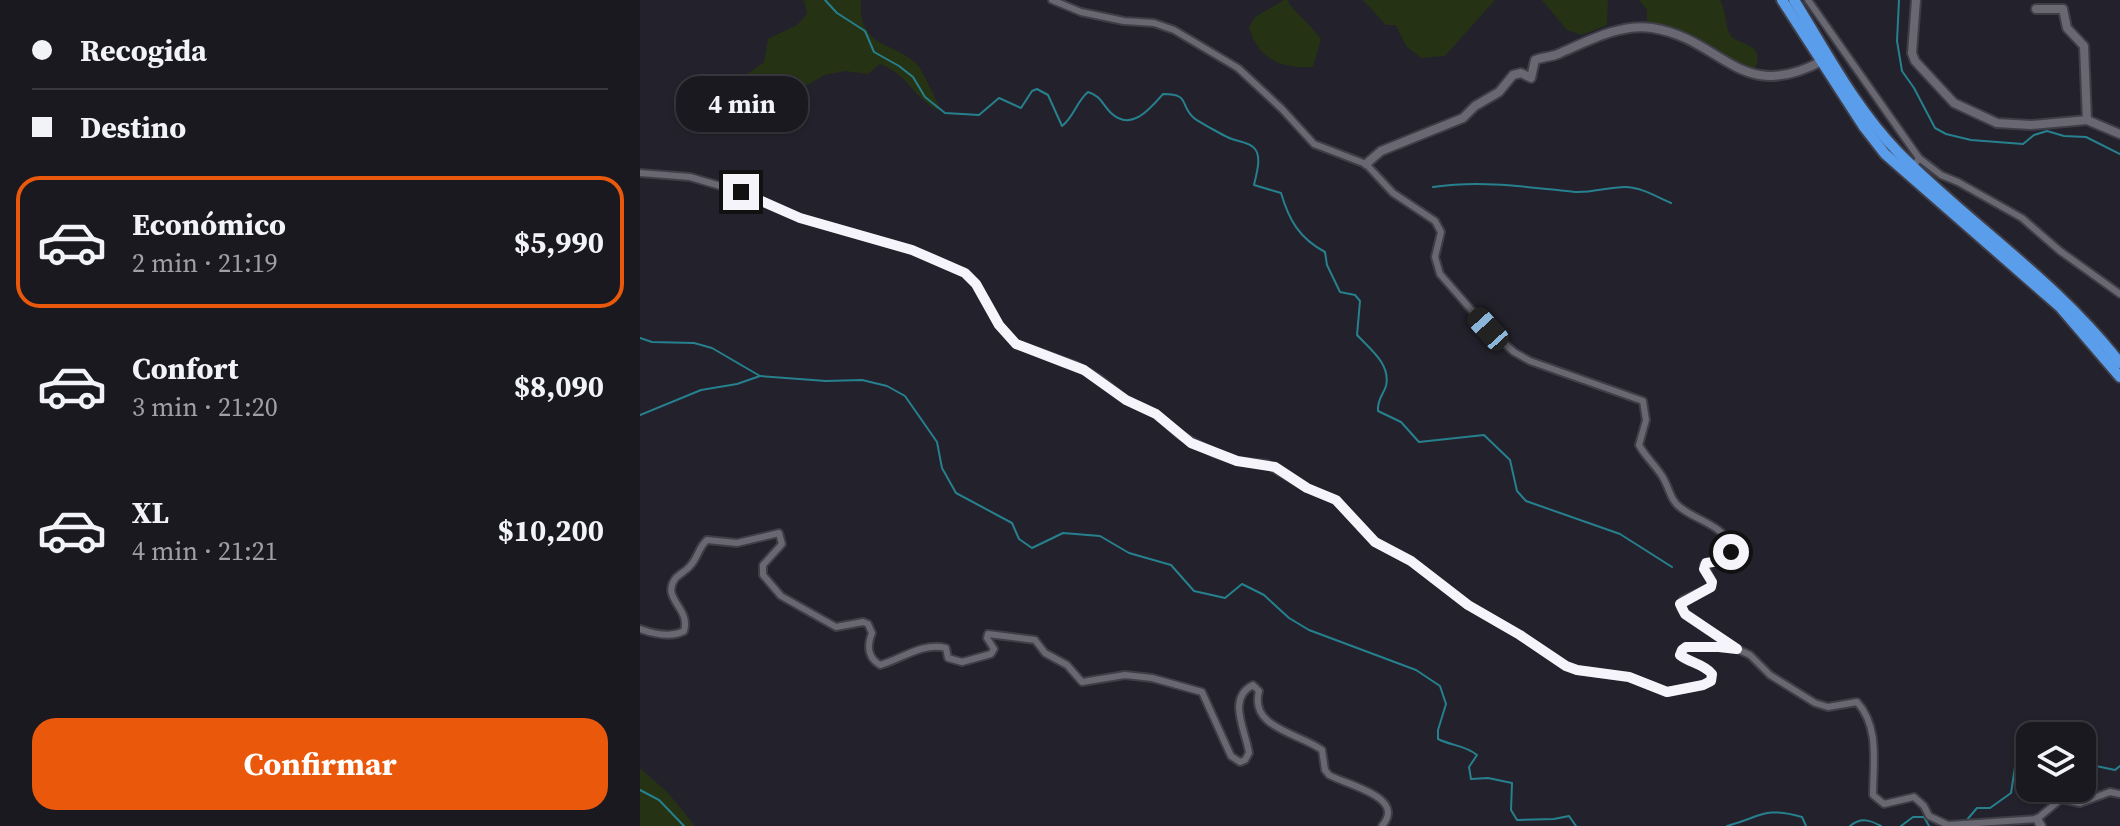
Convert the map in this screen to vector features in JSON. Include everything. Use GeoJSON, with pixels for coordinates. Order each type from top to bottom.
{"type":"FeatureCollection","features":[{"type":"Feature","properties":{"kind":"highway"},"geometry":{"type":"LineString","coordinates":[[1782,0],[1864,127],[1885,154],[2060,307],[2120,377]]}},
{"type":"Feature","properties":{"kind":"highway"},"geometry":{"type":"LineString","coordinates":[[1794,0],[1867,115],[2078,313],[2120,363]]}},
{"type":"Feature","properties":{"kind":"street"},"geometry":{"type":"LineString","coordinates":[[1052,0],[1088,14],[1154,23],[1174,30],[1238,68],[1314,144],[1366,164],[1393,193],[1435,221],[1441,232],[1435,257],[1440,274],[1488,329],[1514,352],[1530,361],[1643,401],[1646,420],[1639,445],[1642,451],[1663,476],[1676,503],[1716,528],[1731,545],[1727,560],[1704,565],[1712,582],[1711,587],[1683,600],[1681,608],[1685,614],[1750,655],[1770,675],[1815,703],[1828,707],[1857,702],[1870,724],[1875,760],[1873,795],[1876,800],[1893,804],[1914,797],[1929,816],[1948,825],[2039,822],[2061,799],[2080,803],[2110,792],[2120,794]]}},
{"type":"Feature","properties":{"kind":"street"},"geometry":{"type":"LineString","coordinates":[[1808,0],[1917,162],[2022,218],[2060,251],[2120,294]]}},
{"type":"Feature","properties":{"kind":"street"},"geometry":{"type":"LineString","coordinates":[[1916,0],[1912,53],[1915,61],[1954,103],[1997,123],[2013,125],[2087,120],[2120,134]]}},
{"type":"Feature","properties":{"kind":"street"},"geometry":{"type":"LineString","coordinates":[[2036,9],[2062,8],[2067,28],[2083,44],[2087,120]]}},
{"type":"Feature","properties":{"kind":"street"},"geometry":{"type":"LineString","coordinates":[[1366,164],[1381,151],[1463,118],[1475,106],[1499,92],[1513,75],[1521,73],[1531,78],[1535,60],[1558,54],[1584,41],[1638,27],[1670,32],[1760,77],[1790,74],[1822,61]]}},
{"type":"Feature","properties":{"kind":"street"},"geometry":{"type":"LineString","coordinates":[[640,173],[690,177],[741,192],[800,218],[912,250],[965,273],[976,284],[999,325],[1016,344],[1084,370],[1126,400],[1156,414],[1191,443],[1237,461],[1275,467],[1307,488],[1336,500],[1375,542],[1411,561],[1468,605],[1566,666],[1629,677],[1667,692],[1711,681],[1709,670],[1680,655],[1686,647],[1737,649]]}},
{"type":"Feature","properties":{"kind":"street"},"geometry":{"type":"LineString","coordinates":[[640,629],[665,635],[678,635],[684,631],[687,623],[684,612],[674,600],[672,587],[675,579],[691,565],[699,546],[707,540],[737,543],[779,533],[782,544],[763,565],[763,575],[781,596],[836,627],[863,622],[868,624],[872,633],[869,652],[880,665],[924,648],[940,646],[946,648],[948,658],[962,662],[995,652],[988,634],[1030,638],[1051,657],[1067,665],[1082,682],[1107,676],[1137,676],[1202,692],[1231,756],[1240,762],[1249,753],[1239,718],[1240,699],[1246,688],[1253,685],[1259,691],[1256,705],[1261,715],[1322,750],[1325,770],[1329,775],[1379,797],[1388,810],[1388,818],[1382,826]]}},
{"type":"Feature","properties":{"kind":"green space"},"geometry":{"type":"Polygon","coordinates":[[[801,0],[861,0],[861,15],[870,35],[915,62],[931,89],[938,110],[898,75],[880,64],[868,74],[845,71],[825,75],[807,85],[790,89],[754,122],[722,116],[716,109],[743,77],[764,62],[768,39],[797,25],[807,14],[801,0]]]}},
{"type":"Feature","properties":{"kind":"green space"},"geometry":{"type":"Polygon","coordinates":[[[1289,0],[1321,39],[1313,67],[1292,66],[1273,60],[1265,55],[1253,38],[1249,27],[1255,17],[1289,0]]]}},
{"type":"Feature","properties":{"kind":"green space"},"geometry":{"type":"Polygon","coordinates":[[[1363,0],[1495,0],[1445,56],[1421,58],[1406,46],[1396,25],[1386,25],[1363,0]]]}},
{"type":"Feature","properties":{"kind":"green space"},"geometry":{"type":"Polygon","coordinates":[[[1542,0],[1608,0],[1607,25],[1582,35],[1567,30],[1542,0]]]}},
{"type":"Feature","properties":{"kind":"green space"},"geometry":{"type":"Polygon","coordinates":[[[1639,0],[1720,0],[1729,33],[1755,49],[1758,61],[1754,71],[1706,44],[1652,25],[1647,21],[1647,10],[1639,0]]]}},
{"type":"Feature","properties":{"kind":"green space"},"geometry":{"type":"Polygon","coordinates":[[[640,768],[668,793],[695,826],[640,826],[640,768]]]}},
{"type":"Feature","properties":{"kind":"waterway"},"geometry":{"type":"LineString","coordinates":[[825,0],[837,13],[865,31],[874,52],[913,77],[925,97],[945,113],[979,115],[999,98],[1021,108],[1032,91],[1037,89],[1048,95],[1062,126],[1088,92],[1099,98],[1111,113],[1126,120],[1140,116],[1163,94],[1181,98],[1196,120],[1255,149],[1258,162],[1254,185],[1281,193],[1296,227],[1308,241],[1325,252],[1327,265],[1340,292],[1355,295],[1360,301],[1357,335],[1378,358],[1387,378],[1378,411],[1401,422],[1419,442],[1484,435],[1510,460],[1517,491],[1526,501],[1620,534],[1672,567]]}},
{"type":"Feature","properties":{"kind":"waterway"},"geometry":{"type":"LineString","coordinates":[[1899,0],[1897,41],[1902,71],[1935,128],[1971,140],[2023,144],[2034,135],[2047,131],[2086,137],[2120,154]]}},
{"type":"Feature","properties":{"kind":"waterway"},"geometry":{"type":"LineString","coordinates":[[1433,187],[1487,184],[1581,192],[1631,187],[1671,203]]}},
{"type":"Feature","properties":{"kind":"waterway"},"geometry":{"type":"LineString","coordinates":[[640,338],[652,342],[694,343],[712,348],[760,376],[826,381],[862,380],[887,386],[905,396],[937,442],[942,468],[956,493],[1012,523],[1019,539],[1032,548],[1063,533],[1100,536],[1129,553],[1171,565],[1194,591],[1225,598],[1242,584],[1264,595],[1289,618],[1309,630],[1416,670],[1440,686],[1446,704],[1438,739],[1477,755],[1469,767],[1471,779],[1488,778],[1512,783],[1511,810],[1517,820],[1569,816],[1576,826]]}},
{"type":"Feature","properties":{"kind":"waterway"},"geometry":{"type":"LineString","coordinates":[[640,415],[701,390],[737,384],[760,376]]}},
{"type":"Feature","properties":{"kind":"waterway"},"geometry":{"type":"LineString","coordinates":[[2096,766],[2115,770],[2120,766]]}},
{"type":"Feature","properties":{"kind":"waterway"},"geometry":{"type":"LineString","coordinates":[[1966,821],[1977,808],[1990,808],[2011,793],[2016,767]]}},
{"type":"Feature","properties":{"kind":"waterway"},"geometry":{"type":"LineString","coordinates":[[640,790],[659,800],[684,826]]}},
{"type":"Feature","properties":{"kind":"waterway"},"geometry":{"type":"LineString","coordinates":[[1727,826],[1779,812],[1802,817],[1806,826]]}},
{"type":"Feature","properties":{"kind":"waterway"},"geometry":{"type":"LineString","coordinates":[[1901,826],[1913,817],[1924,817],[1929,826]]}},
{"type":"Feature","properties":{"kind":"waterway"},"geometry":{"type":"LineString","coordinates":[[1850,826],[1866,820],[1881,826]]}},
{"type":"Feature","properties":{"kind":"route"},"geometry":{"type":"LineString","coordinates":[[741,192],[800,218],[912,250],[965,273],[976,284],[999,325],[1016,344],[1077,366],[1126,400],[1156,414],[1191,443],[1237,461],[1275,467],[1307,488],[1336,500],[1375,542],[1411,561],[1456,597],[1520,635],[1549,657],[1577,670],[1629,677],[1667,692],[1711,681],[1709,670],[1687,661],[1680,655],[1682,650],[1686,647],[1737,649],[1685,614],[1680,604],[1711,587],[1712,582],[1704,565],[1727,560],[1731,552]]}}]}
